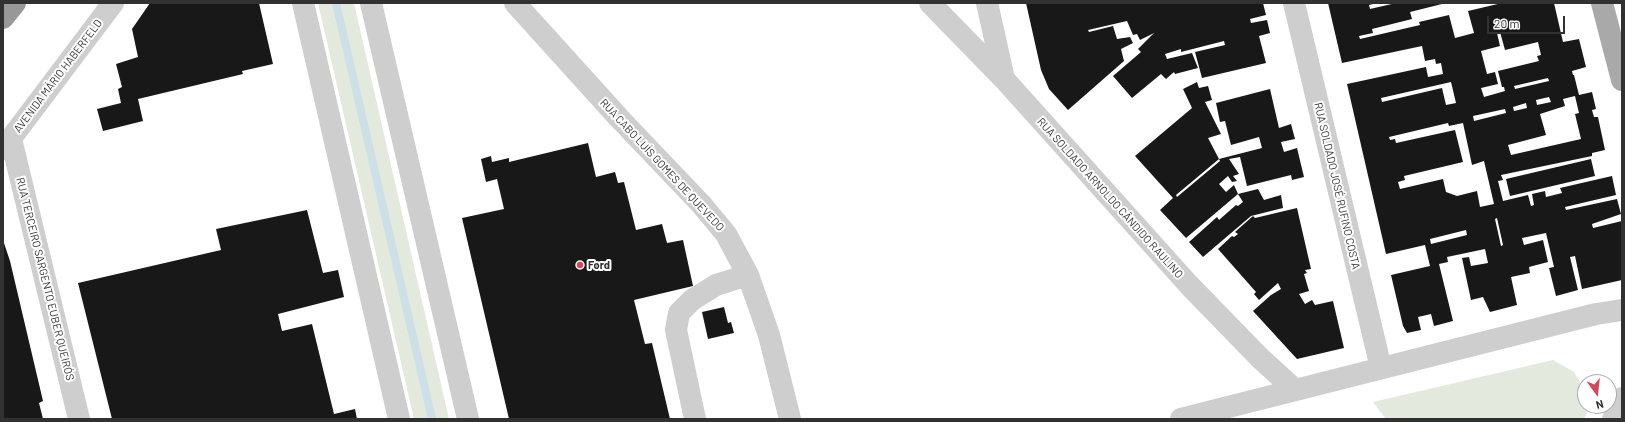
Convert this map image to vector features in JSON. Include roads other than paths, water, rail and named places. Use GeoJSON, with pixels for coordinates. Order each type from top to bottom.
{"type":"FeatureCollection","features":[{"type":"Feature","properties":{"kind":"highway"},"geometry":{"type":"LineString","coordinates":[[3,18],[14,3]]}},
{"type":"Feature","properties":{"kind":"main road"},"geometry":{"type":"LineString","coordinates":[[1602,3],[1622,80]]}},
{"type":"Feature","properties":{"kind":"street","name":"AVENIDA MÁRIO HABERFELD"},"geometry":{"type":"LineString","coordinates":[[7,144],[113,3]]}},
{"type":"Feature","properties":{"kind":"street"},"geometry":{"type":"LineString","coordinates":[[303,3],[399,419]]}},
{"type":"Feature","properties":{"kind":"street"},"geometry":{"type":"LineString","coordinates":[[371,3],[468,419]]}},
{"type":"Feature","properties":{"kind":"street","name":"RUA CABO LUÍS GOMES DE QUEVEDO"},"geometry":{"type":"LineString","coordinates":[[515,3],[619,118],[701,204],[726,234],[748,275],[769,335],[790,419]]}},
{"type":"Feature","properties":{"kind":"street","name":"RUA SOLDADO ARNOLDO CÂNDIDO RAULINO"},"geometry":{"type":"LineString","coordinates":[[930,3],[1004,79],[1188,285],[1260,358],[1294,389]]}},
{"type":"Feature","properties":{"kind":"street"},"geometry":{"type":"LineString","coordinates":[[987,3],[1004,79]]}},
{"type":"Feature","properties":{"kind":"street","name":"RUA SOLDADO JOSÉ RUFINO COSTA"},"geometry":{"type":"LineString","coordinates":[[1294,3],[1381,368]]}},
{"type":"Feature","properties":{"kind":"street","name":"RUA TERCEIRO SARGENTO EUBER QUEIRÓS"},"geometry":{"type":"LineString","coordinates":[[7,144],[79,419]]}},
{"type":"Feature","properties":{"kind":"street"},"geometry":{"type":"LineString","coordinates":[[695,419],[676,330],[679,314],[692,300],[716,285],[748,275]]}},
{"type":"Feature","properties":{"kind":"street"},"geometry":{"type":"LineString","coordinates":[[1181,419],[1294,389],[1596,314],[1622,310]]}},
{"type":"Feature","properties":{"kind":"street"},"geometry":{"type":"LineString","coordinates":[[1613,419],[1622,398]]}},
{"type":"Feature","properties":{"kind":"waterway"},"geometry":{"type":"LineString","coordinates":[[336,3],[432,419]]}},
{"type":"Feature","properties":{"kind":"place","name":"Ford"},"geometry":{"type":"Point","coordinates":[580,265]}}]}
